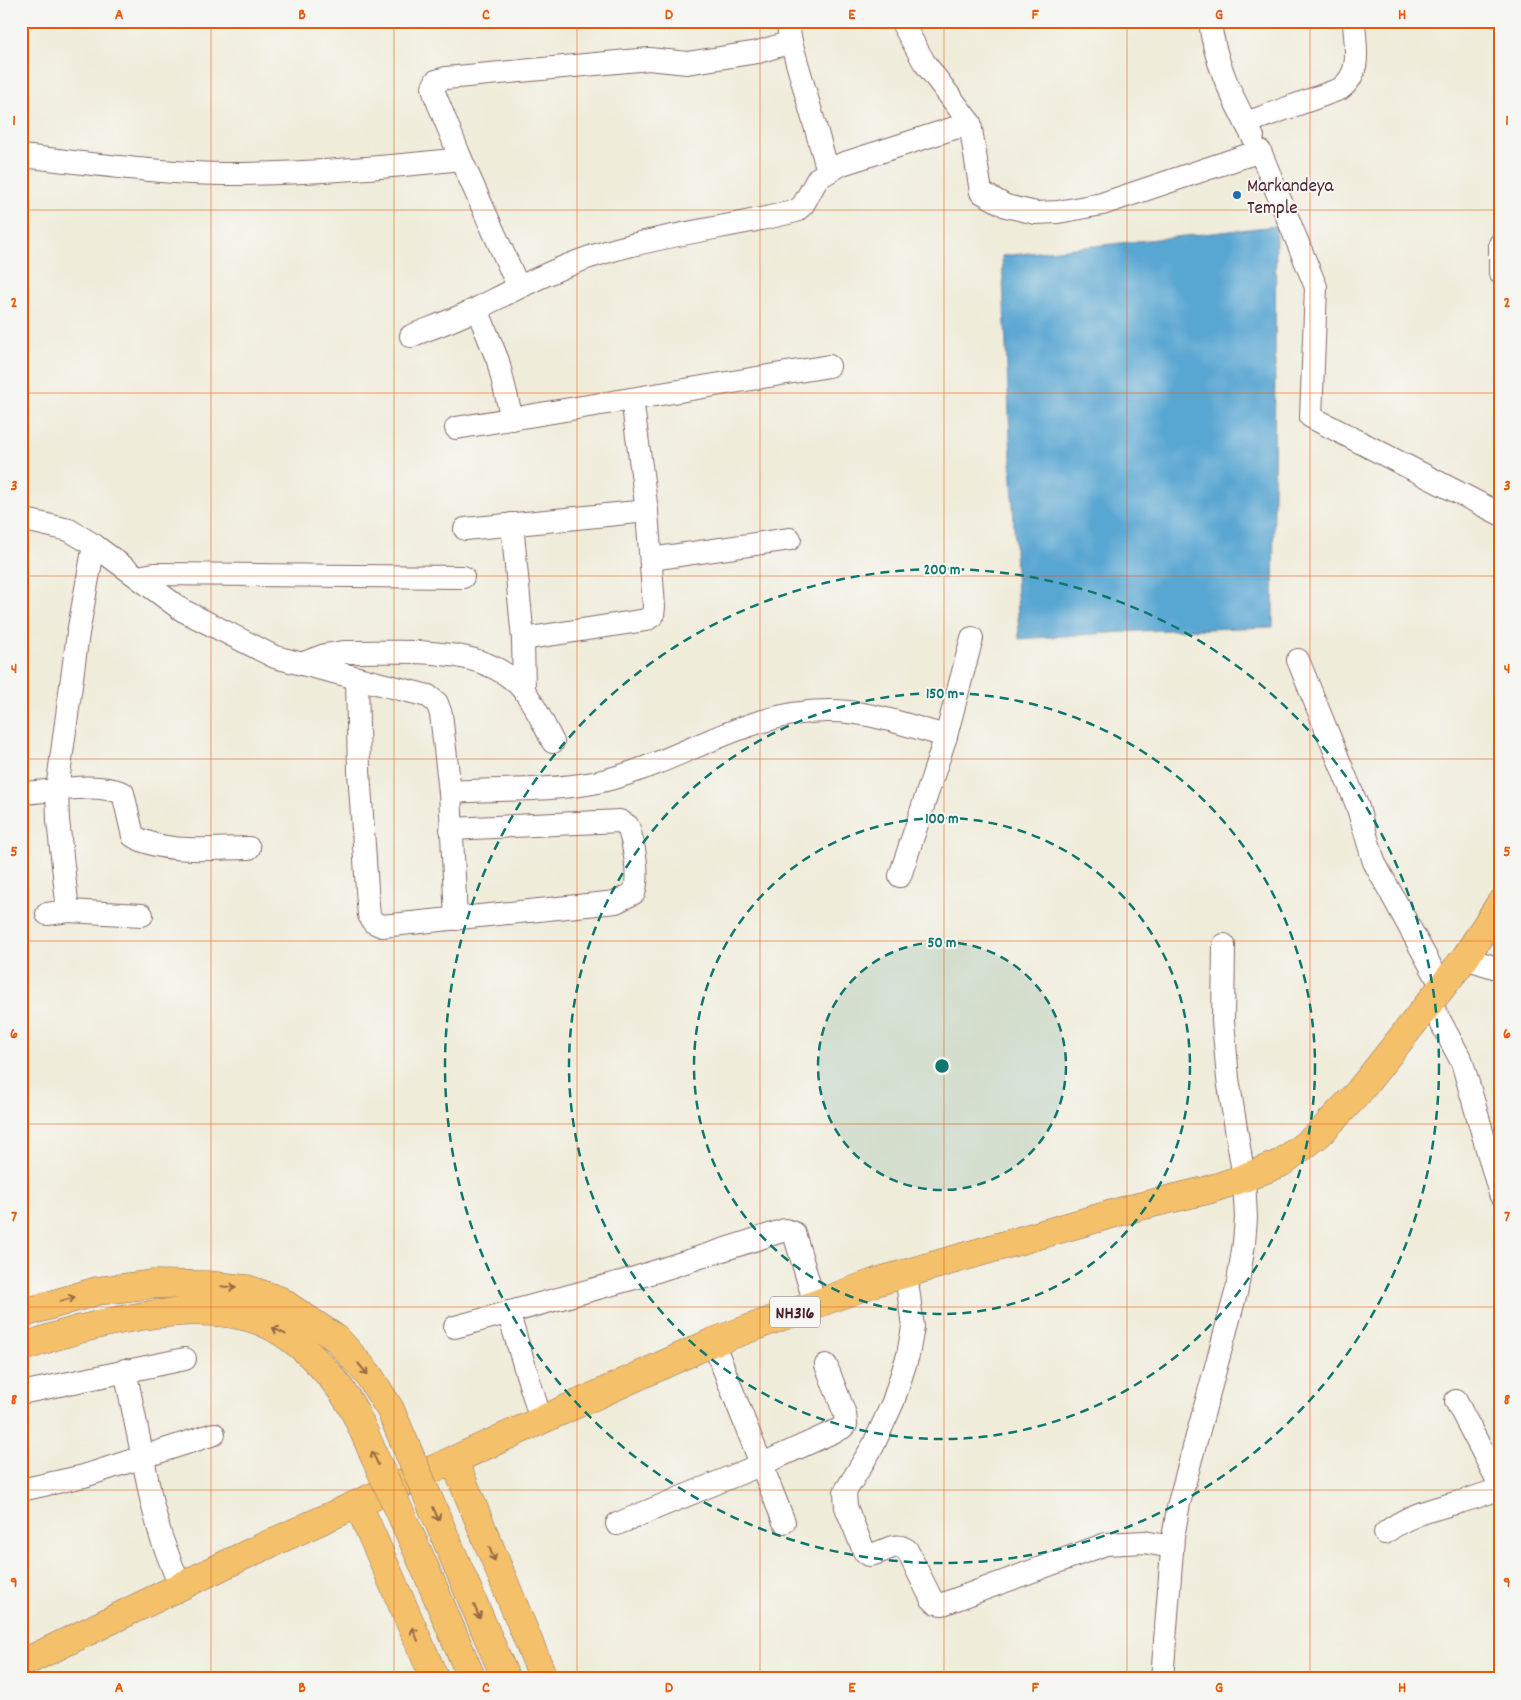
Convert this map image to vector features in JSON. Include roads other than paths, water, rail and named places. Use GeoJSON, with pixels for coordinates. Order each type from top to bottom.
{"type":"FeatureCollection","features":[{"type":"Feature","properties":{"kind":"main road","name":"NH316"},"geometry":{"type":"LineString","coordinates":[[22,1661],[358,1504],[713,1342],[906,1273],[1244,1178],[1281,1163],[1318,1136],[1357,1094],[1465,958],[1500,904]]}},
{"type":"Feature","properties":{"kind":"main road"},"geometry":{"type":"LineString","coordinates":[[21,1314],[97,1290],[154,1284],[206,1285],[247,1290],[279,1300],[337,1339],[368,1374],[390,1410],[506,1679]]}},
{"type":"Feature","properties":{"kind":"main road"},"geometry":{"type":"LineString","coordinates":[[21,1348],[121,1320],[170,1314],[234,1315],[262,1322],[290,1337],[316,1360],[340,1389],[360,1425],[431,1582],[472,1679]]}},
{"type":"Feature","properties":{"kind":"main road"},"geometry":{"type":"LineString","coordinates":[[454,1460],[544,1679]]}},
{"type":"Feature","properties":{"kind":"main road"},"geometry":{"type":"LineString","coordinates":[[358,1504],[435,1679]]}},
{"type":"Feature","properties":{"kind":"street"},"geometry":{"type":"LineString","coordinates":[[901,21],[924,62],[970,123],[981,192],[1006,206],[1036,213],[1058,212],[1102,204],[1260,151]]}},
{"type":"Feature","properties":{"kind":"street"},"geometry":{"type":"LineString","coordinates":[[1210,21],[1223,72],[1260,151],[1316,287],[1311,417],[1500,514]]}},
{"type":"Feature","properties":{"kind":"street"},"geometry":{"type":"LineString","coordinates":[[1246,123],[1340,89],[1350,81],[1356,71],[1354,21]]}},
{"type":"Feature","properties":{"kind":"street"},"geometry":{"type":"LineString","coordinates":[[518,286],[461,159],[433,87],[436,81],[446,78],[649,59],[687,62],[758,52],[789,32],[828,171]]}},
{"type":"Feature","properties":{"kind":"street"},"geometry":{"type":"LineString","coordinates":[[411,336],[477,309],[518,286],[569,264],[614,250],[796,211],[803,205],[818,178],[828,171],[842,164],[970,123]]}},
{"type":"Feature","properties":{"kind":"street"},"geometry":{"type":"LineString","coordinates":[[21,156],[131,168],[221,174],[385,167],[461,159]]}},
{"type":"Feature","properties":{"kind":"street"},"geometry":{"type":"LineString","coordinates":[[1500,244],[1500,273]]}},
{"type":"Feature","properties":{"kind":"street"},"geometry":{"type":"LineString","coordinates":[[477,309],[498,361],[512,419]]}},
{"type":"Feature","properties":{"kind":"street"},"geometry":{"type":"LineString","coordinates":[[456,428],[828,366]]}},
{"type":"Feature","properties":{"kind":"street"},"geometry":{"type":"LineString","coordinates":[[523,639],[646,620],[653,615],[647,511],[632,399]]}},
{"type":"Feature","properties":{"kind":"street"},"geometry":{"type":"LineString","coordinates":[[465,529],[647,511]]}},
{"type":"Feature","properties":{"kind":"street"},"geometry":{"type":"LineString","coordinates":[[21,519],[69,530],[94,545],[182,610],[274,657],[428,696],[437,703],[441,714],[450,792],[456,919]]}},
{"type":"Feature","properties":{"kind":"street"},"geometry":{"type":"LineString","coordinates":[[512,524],[523,639],[524,690]]}},
{"type":"Feature","properties":{"kind":"street"},"geometry":{"type":"LineString","coordinates":[[651,559],[790,539]]}},
{"type":"Feature","properties":{"kind":"street"},"geometry":{"type":"LineString","coordinates":[[94,545],[78,634],[57,790],[57,912],[142,915]]}},
{"type":"Feature","properties":{"kind":"street"},"geometry":{"type":"LineString","coordinates":[[138,577],[154,574],[463,577]]}},
{"type":"Feature","properties":{"kind":"street"},"geometry":{"type":"LineString","coordinates":[[900,876],[946,736],[972,638]]}},
{"type":"Feature","properties":{"kind":"street"},"geometry":{"type":"LineString","coordinates":[[301,664],[343,652],[463,656],[489,666],[508,677],[524,690],[553,742]]}},
{"type":"Feature","properties":{"kind":"street"},"geometry":{"type":"LineString","coordinates":[[1298,660],[1357,805],[1374,862],[1436,995],[1462,1062],[1500,1194]]}},
{"type":"Feature","properties":{"kind":"street"},"geometry":{"type":"LineString","coordinates":[[357,678],[359,771],[369,915],[373,922],[382,926],[616,902],[634,893],[637,885],[631,835],[628,826],[620,821],[451,829]]}},
{"type":"Feature","properties":{"kind":"street"},"geometry":{"type":"LineString","coordinates":[[450,792],[593,783],[634,771],[759,721],[788,714],[828,710],[865,715],[946,736]]}},
{"type":"Feature","properties":{"kind":"street"},"geometry":{"type":"LineString","coordinates":[[21,794],[99,788],[123,793],[133,836],[144,842],[181,848],[249,848]]}},
{"type":"Feature","properties":{"kind":"street"},"geometry":{"type":"LineString","coordinates":[[1162,1679],[1172,1547],[1179,1503],[1237,1289],[1246,1218],[1244,1178],[1228,1079],[1223,1021],[1224,945]]}},
{"type":"Feature","properties":{"kind":"street"},"geometry":{"type":"LineString","coordinates":[[1465,958],[1500,969]]}},
{"type":"Feature","properties":{"kind":"street"},"geometry":{"type":"LineString","coordinates":[[455,1327],[644,1275],[785,1230],[794,1233],[815,1304]]}},
{"type":"Feature","properties":{"kind":"street"},"geometry":{"type":"LineString","coordinates":[[906,1273],[913,1327],[908,1355],[893,1402],[873,1446],[845,1492],[846,1507],[864,1550],[868,1555],[876,1555],[896,1545],[902,1546],[907,1550],[931,1598],[936,1603],[943,1604],[1106,1544],[1144,1542],[1172,1547]]}},
{"type":"Feature","properties":{"kind":"street"},"geometry":{"type":"LineString","coordinates":[[508,1312],[541,1420]]}},
{"type":"Feature","properties":{"kind":"street"},"geometry":{"type":"LineString","coordinates":[[713,1342],[784,1522]]}},
{"type":"Feature","properties":{"kind":"street"},"geometry":{"type":"LineString","coordinates":[[21,1393],[185,1359]]}},
{"type":"Feature","properties":{"kind":"street"},"geometry":{"type":"LineString","coordinates":[[617,1524],[760,1465],[832,1433],[846,1424],[846,1414],[826,1365]]}},
{"type":"Feature","properties":{"kind":"street"},"geometry":{"type":"LineString","coordinates":[[125,1370],[141,1458],[161,1537],[180,1587]]}},
{"type":"Feature","properties":{"kind":"street"},"geometry":{"type":"LineString","coordinates":[[1385,1533],[1398,1522],[1414,1514],[1472,1499],[1500,1487],[1456,1400]]}},
{"type":"Feature","properties":{"kind":"street"},"geometry":{"type":"LineString","coordinates":[[21,1490],[84,1476],[214,1434]]}},
{"type":"Feature","properties":{"kind":"water"},"geometry":{"type":"Polygon","coordinates":[[[1276,226],[1273,627],[1139,631],[1019,639],[1002,256],[1276,226]]]}},
{"type":"Feature","properties":{"kind":"place","name":"Markandeya Temple"},"geometry":{"type":"Point","coordinates":[1237,195]}}]}
